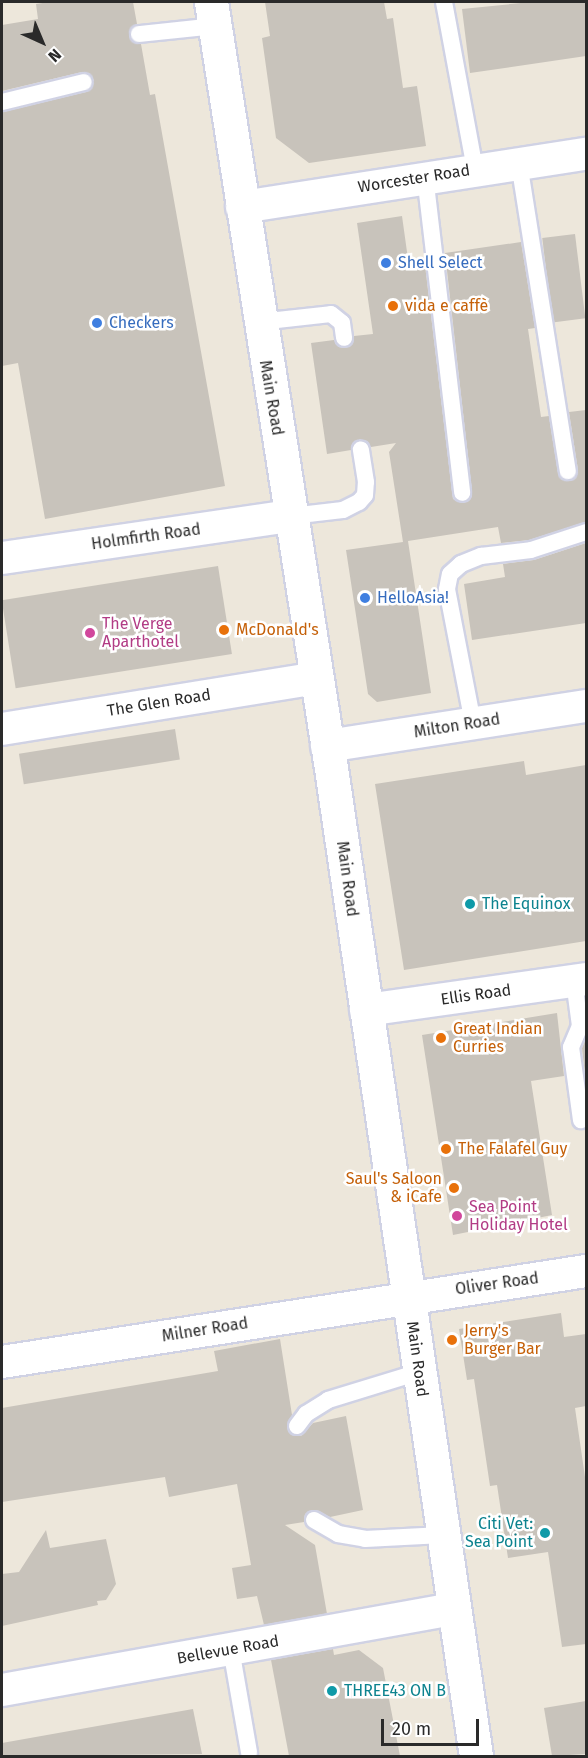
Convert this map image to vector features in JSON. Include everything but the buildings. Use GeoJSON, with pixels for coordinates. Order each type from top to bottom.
{"type":"FeatureCollection","features":[{"type":"Feature","properties":{"kind":"main road","name":"Main Road"},"geometry":{"type":"LineString","coordinates":[[213,14],[259,322],[317,678],[476,1756]]}},
{"type":"Feature","properties":{"kind":"street","name":"Worcester Road"},"geometry":{"type":"LineString","coordinates":[[242,207],[425,176],[586,154]]}},
{"type":"Feature","properties":{"kind":"street","name":"Holmfirth Road"},"geometry":{"type":"LineString","coordinates":[[2,558],[291,516]]}},
{"type":"Feature","properties":{"kind":"street","name":"The Glen Road"},"geometry":{"type":"LineString","coordinates":[[2,729],[317,678]]}},
{"type":"Feature","properties":{"kind":"street","name":"Milton Road"},"geometry":{"type":"LineString","coordinates":[[327,746],[586,706]]}},
{"type":"Feature","properties":{"kind":"street","name":"Ellis Road"},"geometry":{"type":"LineString","coordinates":[[366,1010],[580,980]]}},
{"type":"Feature","properties":{"kind":"street","name":"Oliver Road"},"geometry":{"type":"LineString","coordinates":[[408,1297],[586,1271]]}},
{"type":"Feature","properties":{"kind":"street","name":"Milner Road"},"geometry":{"type":"LineString","coordinates":[[2,1362],[408,1297]]}},
{"type":"Feature","properties":{"kind":"street","name":"Bellevue Road"},"geometry":{"type":"LineString","coordinates":[[2,1690],[454,1609]]}},
{"type":"Feature","properties":{"kind":"lane"},"geometry":{"type":"LineString","coordinates":[[444,2],[475,169]]}},
{"type":"Feature","properties":{"kind":"lane"},"geometry":{"type":"LineString","coordinates":[[139,34],[213,14]]}},
{"type":"Feature","properties":{"kind":"lane"},"geometry":{"type":"LineString","coordinates":[[2,102],[84,82]]}},
{"type":"Feature","properties":{"kind":"lane"},"geometry":{"type":"LineString","coordinates":[[519,163],[568,471]]}},
{"type":"Feature","properties":{"kind":"lane"},"geometry":{"type":"LineString","coordinates":[[425,176],[462,493]]}},
{"type":"Feature","properties":{"kind":"lane"},"geometry":{"type":"LineString","coordinates":[[259,322],[331,314],[342,323],[344,338]]}},
{"type":"Feature","properties":{"kind":"lane"},"geometry":{"type":"LineString","coordinates":[[291,516],[343,510],[360,502],[365,495],[366,482],[361,449]]}},
{"type":"Feature","properties":{"kind":"lane"},"geometry":{"type":"LineString","coordinates":[[473,723],[447,589],[450,574],[460,564],[481,556],[531,550],[586,532]]}},
{"type":"Feature","properties":{"kind":"lane"},"geometry":{"type":"LineString","coordinates":[[580,980],[583,1025],[571,1047],[581,1120]]}},
{"type":"Feature","properties":{"kind":"lane"},"geometry":{"type":"LineString","coordinates":[[297,1426],[306,1414],[328,1400],[419,1372]]}},
{"type":"Feature","properties":{"kind":"lane"},"geometry":{"type":"LineString","coordinates":[[314,1520],[338,1534],[365,1539],[443,1534]]}},
{"type":"Feature","properties":{"kind":"lane"},"geometry":{"type":"LineString","coordinates":[[231,1649],[249,1752]]}},
{"type":"Feature","properties":{"kind":"place","name":"Shell Select"},"geometry":{"type":"Point","coordinates":[386,263]}},
{"type":"Feature","properties":{"kind":"place","name":"vida e caffè"},"geometry":{"type":"Point","coordinates":[393,306]}},
{"type":"Feature","properties":{"kind":"place","name":"Checkers"},"geometry":{"type":"Point","coordinates":[97,323]}},
{"type":"Feature","properties":{"kind":"place","name":"HelloAsia!"},"geometry":{"type":"Point","coordinates":[365,598]}},
{"type":"Feature","properties":{"kind":"place","name":"McDonald's"},"geometry":{"type":"Point","coordinates":[224,630]}},
{"type":"Feature","properties":{"kind":"place","name":"The Verge Aparthotel"},"geometry":{"type":"Point","coordinates":[90,633]}},
{"type":"Feature","properties":{"kind":"place","name":"The Equinox"},"geometry":{"type":"Point","coordinates":[470,904]}},
{"type":"Feature","properties":{"kind":"place","name":"Great Indian Curries"},"geometry":{"type":"Point","coordinates":[441,1038]}},
{"type":"Feature","properties":{"kind":"place","name":"The Falafel Guy"},"geometry":{"type":"Point","coordinates":[446,1149]}},
{"type":"Feature","properties":{"kind":"place","name":"Saul's Saloon & iCafe"},"geometry":{"type":"Point","coordinates":[454,1188]}},
{"type":"Feature","properties":{"kind":"place","name":"Sea Point Holiday Hotel"},"geometry":{"type":"Point","coordinates":[457,1216]}},
{"type":"Feature","properties":{"kind":"place","name":"Jerry's Burger Bar"},"geometry":{"type":"Point","coordinates":[452,1340]}},
{"type":"Feature","properties":{"kind":"place","name":"Citi Vet: Sea Point"},"geometry":{"type":"Point","coordinates":[545,1533]}},
{"type":"Feature","properties":{"kind":"place","name":"THREE43 ON B"},"geometry":{"type":"Point","coordinates":[332,1691]}}]}
